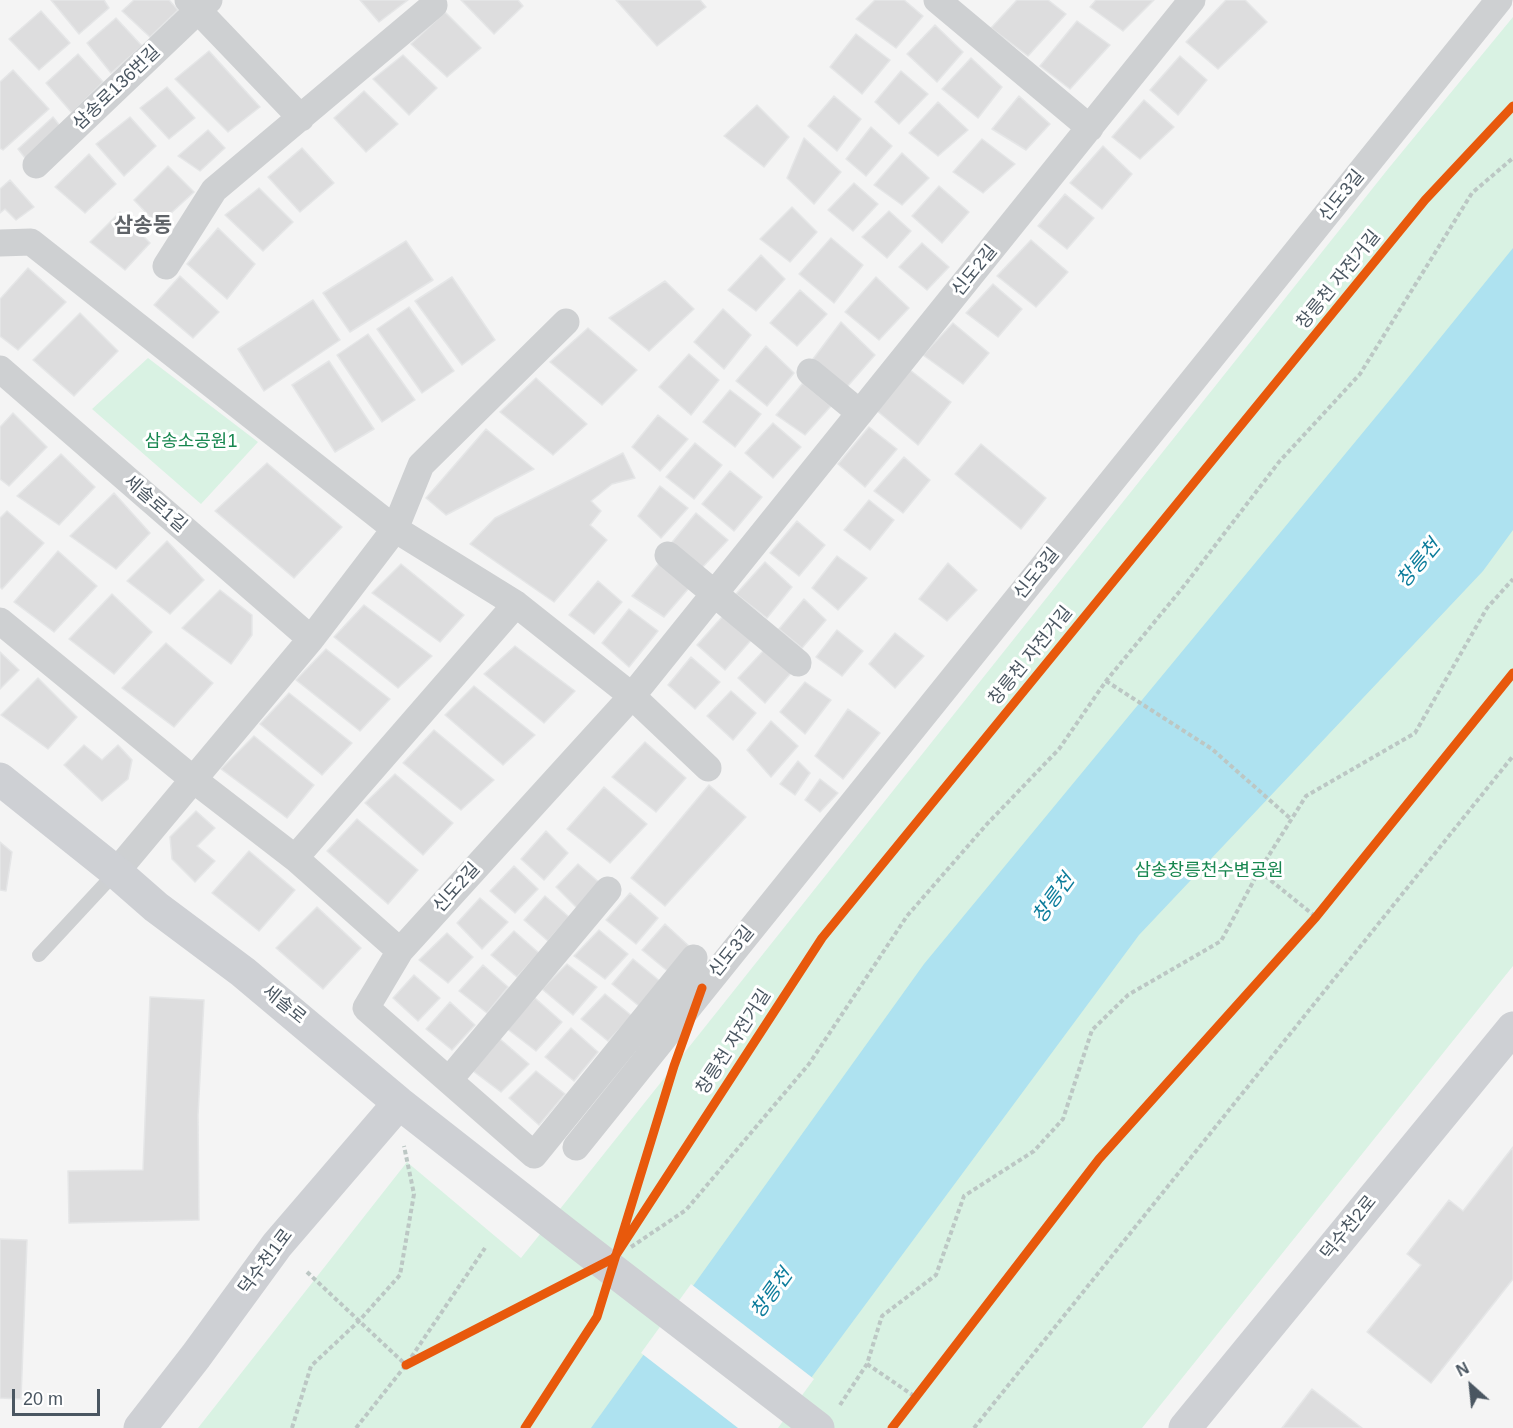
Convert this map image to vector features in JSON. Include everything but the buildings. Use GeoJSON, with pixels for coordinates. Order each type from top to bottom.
{"type":"FeatureCollection","features":[{"type":"Feature","properties":{"kind":"street"},"geometry":{"type":"LineString","coordinates":[[937,0],[1090,128]]}},
{"type":"Feature","properties":{"kind":"street","name":"신도2길"},"geometry":{"type":"LineString","coordinates":[[534,1155],[366,1008],[400,951],[632,696],[1192,0]]}},
{"type":"Feature","properties":{"kind":"street","name":"신도3길"},"geometry":{"type":"LineString","coordinates":[[576,1148],[1498,0]]}},
{"type":"Feature","properties":{"kind":"street","name":"삼송로136번길"},"geometry":{"type":"LineString","coordinates":[[36,165],[198,4],[301,118]]}},
{"type":"Feature","properties":{"kind":"street"},"geometry":{"type":"LineString","coordinates":[[166,266],[214,190],[434,5]]}},
{"type":"Feature","properties":{"kind":"street"},"geometry":{"type":"LineString","coordinates":[[0,243],[31,242],[395,529],[516,604],[632,696],[708,768]]}},
{"type":"Feature","properties":{"kind":"street"},"geometry":{"type":"LineString","coordinates":[[116,872],[311,639],[395,529],[421,465],[566,322]]}},
{"type":"Feature","properties":{"kind":"street","name":"세솔로1길"},"geometry":{"type":"LineString","coordinates":[[0,369],[311,639]]}},
{"type":"Feature","properties":{"kind":"street"},"geometry":{"type":"LineString","coordinates":[[810,372],[860,413]]}},
{"type":"Feature","properties":{"kind":"street"},"geometry":{"type":"LineString","coordinates":[[668,555],[798,663]]}},
{"type":"Feature","properties":{"kind":"street"},"geometry":{"type":"LineString","coordinates":[[295,858],[516,604]]}},
{"type":"Feature","properties":{"kind":"street"},"geometry":{"type":"LineString","coordinates":[[0,621],[194,780],[295,858],[400,951]]}},
{"type":"Feature","properties":{"kind":"street","name":"세솔로"},"geometry":{"type":"LineString","coordinates":[[0,779],[116,872],[156,908],[243,972],[399,1102],[566,1234],[827,1419]]}},
{"type":"Feature","properties":{"kind":"street"},"geometry":{"type":"LineString","coordinates":[[449,1080],[608,890]]}},
{"type":"Feature","properties":{"kind":"street","name":"신도3길"},"geometry":{"type":"LineString","coordinates":[[534,1155],[694,958]]}},
{"type":"Feature","properties":{"kind":"street","name":"덕수천2로"},"geometry":{"type":"LineString","coordinates":[[1185,1428],[1510,1039]]}},
{"type":"Feature","properties":{"kind":"street","name":"덕수천1로"},"geometry":{"type":"LineString","coordinates":[[140,1428],[277,1245],[399,1102]]}},
{"type":"Feature","properties":{"kind":"lane"},"geometry":{"type":"LineString","coordinates":[[39,955],[116,872]]}},
{"type":"Feature","properties":{"kind":"path"},"geometry":{"type":"LineString","coordinates":[[622,1250],[686,1210],[809,1064],[906,916],[987,824],[1059,749],[1106,681],[1184,586],[1279,462],[1360,374],[1472,193],[1513,158]]}},
{"type":"Feature","properties":{"kind":"path"},"geometry":{"type":"LineString","coordinates":[[827,1419],[867,1364],[882,1316],[936,1275],[963,1196],[1034,1151],[1063,1119],[1092,1030],[1128,996],[1221,941],[1259,871],[1306,796],[1415,733],[1487,608],[1513,579]]}},
{"type":"Feature","properties":{"kind":"path"},"geometry":{"type":"LineString","coordinates":[[1106,681],[1212,749],[1291,819]]}},
{"type":"Feature","properties":{"kind":"path"},"geometry":{"type":"LineString","coordinates":[[974,1428],[1513,756]]}},
{"type":"Feature","properties":{"kind":"path"},"geometry":{"type":"LineString","coordinates":[[1259,871],[1325,923]]}},
{"type":"Feature","properties":{"kind":"path"},"geometry":{"type":"LineString","coordinates":[[1308,925],[1323,908]]}},
{"type":"Feature","properties":{"kind":"path"},"geometry":{"type":"LineString","coordinates":[[1351,942],[1360,948]]}},
{"type":"Feature","properties":{"kind":"path"},"geometry":{"type":"LineString","coordinates":[[292,1428],[311,1366],[359,1321],[400,1275],[414,1194],[404,1146]]}},
{"type":"Feature","properties":{"kind":"path"},"geometry":{"type":"LineString","coordinates":[[622,1250],[626,1238]]}},
{"type":"Feature","properties":{"kind":"path"},"geometry":{"type":"LineString","coordinates":[[356,1428],[406,1365],[485,1248]]}},
{"type":"Feature","properties":{"kind":"path"},"geometry":{"type":"LineString","coordinates":[[307,1272],[406,1365]]}},
{"type":"Feature","properties":{"kind":"path"},"geometry":{"type":"LineString","coordinates":[[406,1365],[427,1355]]}},
{"type":"Feature","properties":{"kind":"path"},"geometry":{"type":"LineString","coordinates":[[867,1364],[918,1402],[924,1388]]}},
{"type":"Feature","properties":{"kind":"green space","name":"삼송창릉천수변공원"},"geometry":{"type":"Polygon","coordinates":[[[1513,17],[1513,966],[1142,1428],[198,1428],[407,1162],[521,1258],[1388,169],[1513,17]]]}},
{"type":"Feature","properties":{"kind":"green space","name":"삼송소공원1"},"geometry":{"type":"Polygon","coordinates":[[[148,358],[258,442],[201,504],[92,409],[148,358]]]}},
{"type":"Feature","properties":{"kind":"water","name":"창릉천"},"geometry":{"type":"Polygon","coordinates":[[[1513,248],[1513,530],[1483,571],[1139,935],[774,1428],[591,1428],[924,964],[1513,248]]]}},
{"type":"Feature","properties":{"kind":"pier"},"geometry":{"type":"Polygon","coordinates":[[[691,1284],[814,1379],[778,1428],[738,1428],[641,1353],[691,1284]]]}},
{"type":"Feature","properties":{"kind":"cycle path","name":"창릉천 자전거길"},"geometry":{"type":"LineString","coordinates":[[406,1365],[614,1258],[822,938],[1425,200],[1513,106]]}},
{"type":"Feature","properties":{"kind":"cycle path"},"geometry":{"type":"LineString","coordinates":[[892,1428],[1099,1159],[1316,917],[1513,673]]}},
{"type":"Feature","properties":{"kind":"cycle path"},"geometry":{"type":"LineString","coordinates":[[525,1428],[597,1317],[674,1066],[702,988]]}},
{"type":"Feature","properties":{"kind":"district","name":"삼송동"},"geometry":{"type":"Point","coordinates":[143,226]}}]}
